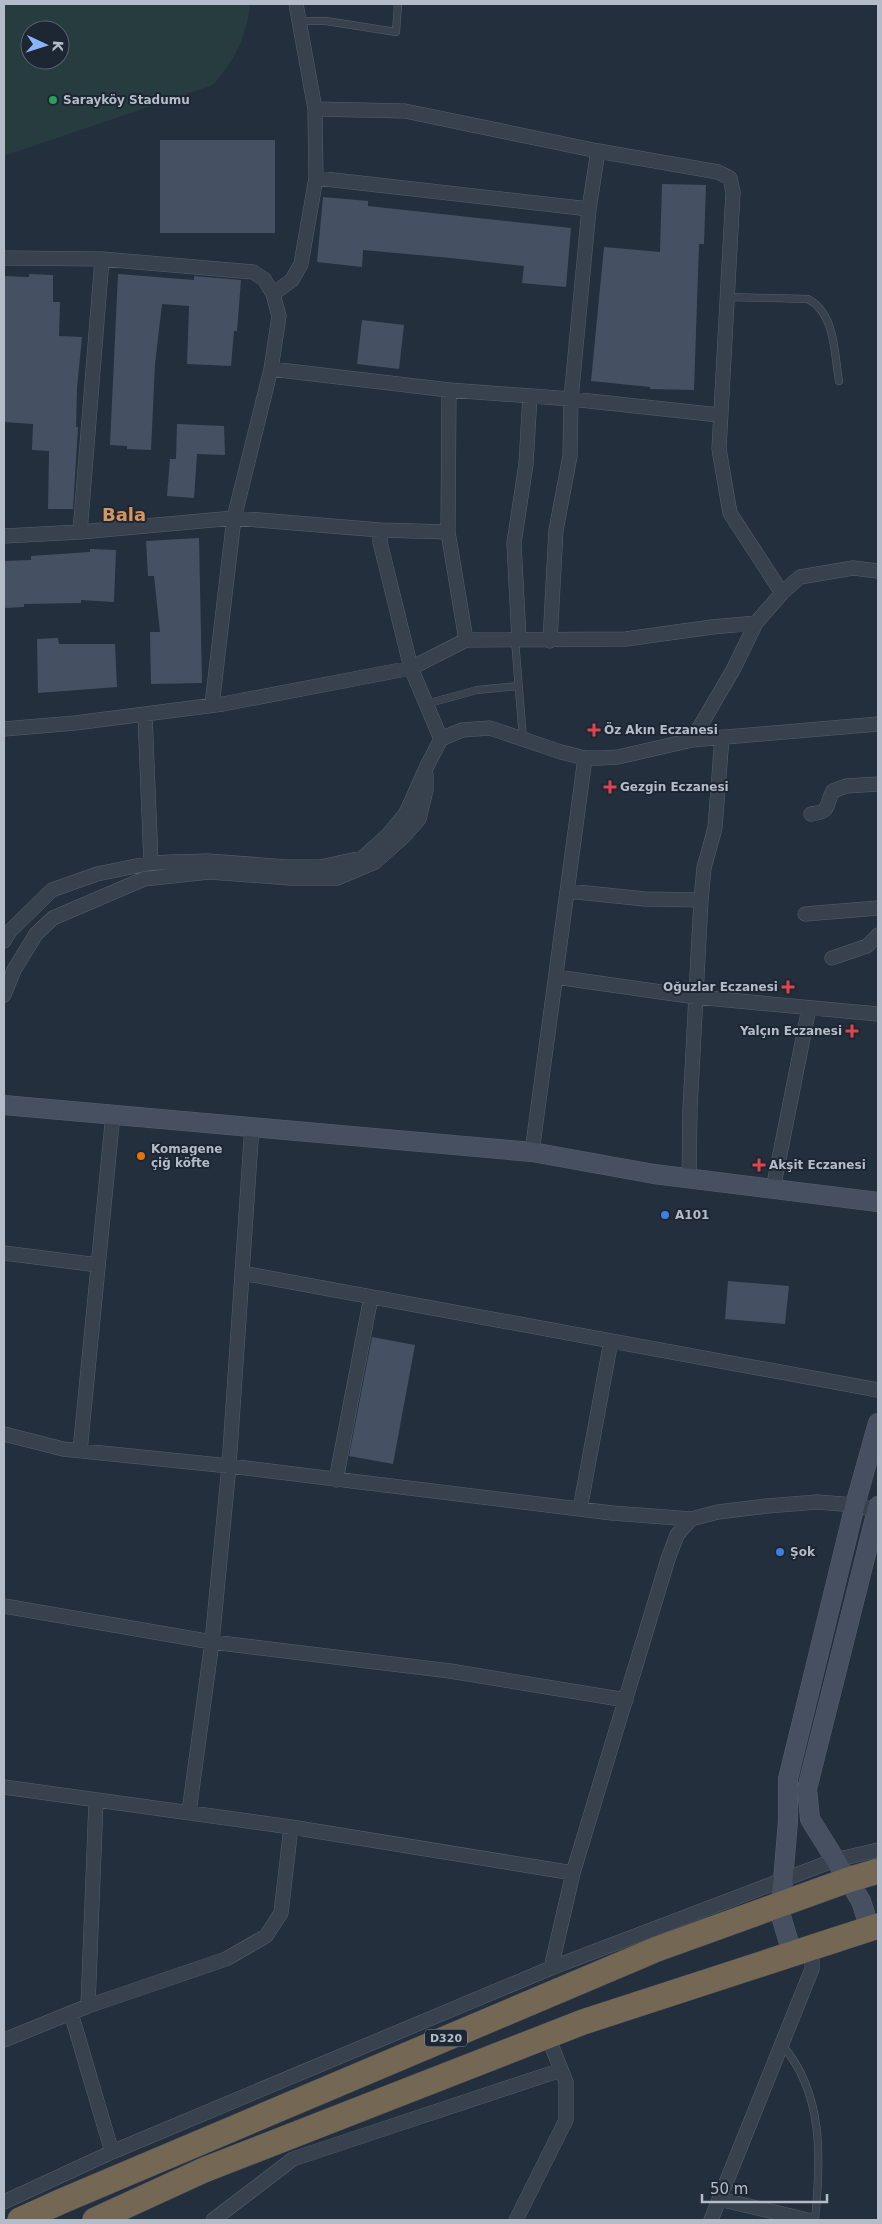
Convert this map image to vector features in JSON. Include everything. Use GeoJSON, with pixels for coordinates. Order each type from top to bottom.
{"type":"FeatureCollection","features":[{"type":"Feature","properties":{"kind":"highway","name":"D320"},"geometry":{"type":"LineString","coordinates":[[20,2220],[657,1949],[782,1892],[842,1870],[878,1872]]}},
{"type":"Feature","properties":{"kind":"highway"},"geometry":{"type":"LineString","coordinates":[[95,2220],[204,2170],[583,2022],[874,1927]]}},
{"type":"Feature","properties":{"kind":"street"},"geometry":{"type":"LineString","coordinates":[[273,294],[292,280],[301,264],[316,178],[315,109],[296,4]]}},
{"type":"Feature","properties":{"kind":"street"},"geometry":{"type":"LineString","coordinates":[[315,109],[405,110],[598,151],[718,172],[730,178],[733,192],[719,415],[719,449],[730,513],[782,593]]}},
{"type":"Feature","properties":{"kind":"street"},"geometry":{"type":"LineString","coordinates":[[550,640],[556,530],[570,456],[571,399],[589,209],[598,151]]}},
{"type":"Feature","properties":{"kind":"street"},"geometry":{"type":"LineString","coordinates":[[316,178],[589,209]]}},
{"type":"Feature","properties":{"kind":"street"},"geometry":{"type":"LineString","coordinates":[[4,258],[102,259],[253,272],[264,279],[273,294],[279,316],[271,369],[234,518],[212,705]]}},
{"type":"Feature","properties":{"kind":"street"},"geometry":{"type":"LineString","coordinates":[[80,532],[102,259]]}},
{"type":"Feature","properties":{"kind":"street"},"geometry":{"type":"LineString","coordinates":[[271,369],[449,390],[571,399],[719,415]]}},
{"type":"Feature","properties":{"kind":"street"},"geometry":{"type":"LineString","coordinates":[[449,390],[448,532],[466,640]]}},
{"type":"Feature","properties":{"kind":"street"},"geometry":{"type":"LineString","coordinates":[[517,640],[514,543],[526,464],[530,396]]}},
{"type":"Feature","properties":{"kind":"street"},"geometry":{"type":"LineString","coordinates":[[4,536],[80,532],[234,518],[380,530],[448,532]]}},
{"type":"Feature","properties":{"kind":"street"},"geometry":{"type":"LineString","coordinates":[[380,530],[380,542],[411,668],[441,739]]}},
{"type":"Feature","properties":{"kind":"street"},"geometry":{"type":"LineString","coordinates":[[692,740],[733,670],[756,624],[782,593],[800,577],[853,568],[878,571]]}},
{"type":"Feature","properties":{"kind":"street"},"geometry":{"type":"LineString","coordinates":[[4,729],[75,723],[212,705],[411,668],[466,640],[626,639],[712,627],[756,624]]}},
{"type":"Feature","properties":{"kind":"street"},"geometry":{"type":"LineString","coordinates":[[145,714],[151,864]]}},
{"type":"Feature","properties":{"kind":"street"},"geometry":{"type":"LineString","coordinates":[[4,941],[10,931],[52,890],[97,874],[151,864],[208,861],[287,867],[320,867],[362,858],[388,835],[406,813],[441,739],[462,730],[490,728],[585,758],[618,757],[692,740],[878,724]]}},
{"type":"Feature","properties":{"kind":"street"},"geometry":{"type":"LineString","coordinates":[[689,1179],[690,1109],[701,900],[704,868],[715,828],[722,737]]}},
{"type":"Feature","properties":{"kind":"street"},"geometry":{"type":"LineString","coordinates":[[532,1152],[585,758]]}},
{"type":"Feature","properties":{"kind":"street"},"geometry":{"type":"LineString","coordinates":[[4,995],[14,970],[36,934],[53,918],[144,879],[209,872],[290,878],[337,878],[375,862],[402,838],[419,819],[426,790],[426,768]]}},
{"type":"Feature","properties":{"kind":"street"},"geometry":{"type":"LineString","coordinates":[[810,814],[823,812],[828,808],[833,791],[846,786],[878,784]]}},
{"type":"Feature","properties":{"kind":"street"},"geometry":{"type":"LineString","coordinates":[[567,891],[645,899],[701,900]]}},
{"type":"Feature","properties":{"kind":"street"},"geometry":{"type":"LineString","coordinates":[[806,914],[878,908]]}},
{"type":"Feature","properties":{"kind":"street"},"geometry":{"type":"LineString","coordinates":[[832,958],[867,946],[878,935]]}},
{"type":"Feature","properties":{"kind":"street"},"geometry":{"type":"LineString","coordinates":[[556,977],[696,997],[878,1014]]}},
{"type":"Feature","properties":{"kind":"street"},"geometry":{"type":"LineString","coordinates":[[773,1189],[809,1008]]}},
{"type":"Feature","properties":{"kind":"street"},"geometry":{"type":"LineString","coordinates":[[4,1104],[532,1152],[689,1179],[878,1202]]}},
{"type":"Feature","properties":{"kind":"street"},"geometry":{"type":"LineString","coordinates":[[80,1450],[113,1114]]}},
{"type":"Feature","properties":{"kind":"street"},"geometry":{"type":"LineString","coordinates":[[189,1812],[212,1642],[229,1466],[252,1126]]}},
{"type":"Feature","properties":{"kind":"street"},"geometry":{"type":"LineString","coordinates":[[4,1253],[98,1265]]}},
{"type":"Feature","properties":{"kind":"street"},"geometry":{"type":"LineString","coordinates":[[242,1273],[878,1390]]}},
{"type":"Feature","properties":{"kind":"street"},"geometry":{"type":"LineString","coordinates":[[336,1480],[372,1297]]}},
{"type":"Feature","properties":{"kind":"street"},"geometry":{"type":"LineString","coordinates":[[580,1509],[611,1341]]}},
{"type":"Feature","properties":{"kind":"street"},"geometry":{"type":"LineString","coordinates":[[711,2220],[812,1969],[782,1916],[788,1779],[855,1505],[878,1423]]}},
{"type":"Feature","properties":{"kind":"street"},"geometry":{"type":"LineString","coordinates":[[4,1434],[63,1449],[229,1466],[580,1509],[691,1519],[718,1512],[817,1502],[878,1509],[807,1789],[810,1820],[861,1901],[874,1927]]}},
{"type":"Feature","properties":{"kind":"street"},"geometry":{"type":"LineString","coordinates":[[551,1968],[573,1873],[668,1559],[677,1535],[691,1519]]}},
{"type":"Feature","properties":{"kind":"street"},"geometry":{"type":"LineString","coordinates":[[4,1606],[212,1642],[450,1670],[626,1700]]}},
{"type":"Feature","properties":{"kind":"street"},"geometry":{"type":"LineString","coordinates":[[4,1787],[291,1827],[573,1873]]}},
{"type":"Feature","properties":{"kind":"street"},"geometry":{"type":"LineString","coordinates":[[88,2006],[96,1801]]}},
{"type":"Feature","properties":{"kind":"street"},"geometry":{"type":"LineString","coordinates":[[4,2040],[88,2006],[226,1959],[266,1936],[282,1913],[291,1827]]}},
{"type":"Feature","properties":{"kind":"street"},"geometry":{"type":"LineString","coordinates":[[842,1870],[878,1850]]}},
{"type":"Feature","properties":{"kind":"street"},"geometry":{"type":"LineString","coordinates":[[4,2202],[112,2152],[551,1968],[782,1892]]}},
{"type":"Feature","properties":{"kind":"street"},"geometry":{"type":"LineString","coordinates":[[71,2013],[112,2152]]}},
{"type":"Feature","properties":{"kind":"street"},"geometry":{"type":"LineString","coordinates":[[516,2220],[566,2120],[566,2082],[548,2037]]}},
{"type":"Feature","properties":{"kind":"street"},"geometry":{"type":"LineString","coordinates":[[213,2220],[293,2159],[561,2070]]}},
{"type":"Feature","properties":{"kind":"street"},"geometry":{"type":"LineString","coordinates":[[719,2200],[808,2220]]}},
{"type":"Feature","properties":{"kind":"lane"},"geometry":{"type":"LineString","coordinates":[[299,21],[326,21],[396,32],[398,4]]}},
{"type":"Feature","properties":{"kind":"lane"},"geometry":{"type":"LineString","coordinates":[[727,297],[808,299],[814,302],[827,319],[839,382]]}},
{"type":"Feature","properties":{"kind":"lane"},"geometry":{"type":"LineString","coordinates":[[517,640],[518,686],[523,739]]}},
{"type":"Feature","properties":{"kind":"lane"},"geometry":{"type":"LineString","coordinates":[[426,704],[477,690],[518,686]]}},
{"type":"Feature","properties":{"kind":"lane"},"geometry":{"type":"LineString","coordinates":[[781,2045],[796,2064],[807,2085],[817,2130],[819,2174],[815,2220]]}},
{"type":"Feature","properties":{"kind":"green space","name":"Sarayköy Stadumu"},"geometry":{"type":"Polygon","coordinates":[[[4,4],[250,4],[246,27],[238,48],[227,67],[213,85],[4,156],[4,4]]]}},
{"type":"Feature","properties":{"kind":"building"},"geometry":{"type":"Polygon","coordinates":[[[160,140],[275,140],[275,233],[160,233],[160,140]]]}},
{"type":"Feature","properties":{"kind":"building"},"geometry":{"type":"Polygon","coordinates":[[[662,184],[706,185],[704,244],[699,244],[694,390],[650,389],[650,387],[591,381],[604,247],[660,252],[662,184]]]}},
{"type":"Feature","properties":{"kind":"building"},"geometry":{"type":"Polygon","coordinates":[[[323,197],[368,201],[368,206],[571,228],[566,287],[522,283],[524,266],[451,258],[363,250],[362,267],[317,262],[323,197]]]}},
{"type":"Feature","properties":{"kind":"building"},"geometry":{"type":"Polygon","coordinates":[[[29,274],[53,275],[53,302],[60,302],[59,336],[82,337],[77,388],[76,427],[78,427],[73,509],[48,509],[49,451],[32,450],[33,424],[4,422],[4,276],[29,277],[29,274]]]}},
{"type":"Feature","properties":{"kind":"building"},"geometry":{"type":"Polygon","coordinates":[[[118,274],[194,280],[194,276],[241,280],[237,331],[234,331],[231,366],[187,364],[189,306],[162,304],[155,364],[151,450],[127,449],[127,446],[110,445],[118,274]]]}},
{"type":"Feature","properties":{"kind":"building"},"geometry":{"type":"Polygon","coordinates":[[[362,320],[404,325],[399,369],[357,364],[362,320]]]}},
{"type":"Feature","properties":{"kind":"building"},"geometry":{"type":"Polygon","coordinates":[[[177,424],[224,426],[225,455],[197,454],[194,498],[167,496],[170,459],[176,459],[177,424]]]}},
{"type":"Feature","properties":{"kind":"building"},"geometry":{"type":"Polygon","coordinates":[[[199,538],[202,683],[151,684],[150,632],[160,632],[154,576],[148,576],[146,541],[199,538]]]}},
{"type":"Feature","properties":{"kind":"building"},"geometry":{"type":"Polygon","coordinates":[[[90,549],[116,550],[114,602],[81,600],[81,603],[24,604],[24,607],[4,608],[4,561],[31,560],[31,556],[90,552],[90,549]]]}},
{"type":"Feature","properties":{"kind":"building"},"geometry":{"type":"Polygon","coordinates":[[[58,638],[59,644],[115,644],[117,687],[38,693],[37,639],[58,638]]]}},
{"type":"Feature","properties":{"kind":"building"},"geometry":{"type":"Polygon","coordinates":[[[728,1281],[789,1286],[785,1324],[725,1319],[728,1281]]]}},
{"type":"Feature","properties":{"kind":"building"},"geometry":{"type":"Polygon","coordinates":[[[372,1337],[415,1345],[393,1464],[349,1456],[372,1337]]]}},
{"type":"Feature","properties":{"kind":"place","name":"Sarayköy Stadumu"},"geometry":{"type":"Point","coordinates":[53,100]}},
{"type":"Feature","properties":{"kind":"place","name":"Öz Akın Eczanesi"},"geometry":{"type":"Point","coordinates":[594,730]}},
{"type":"Feature","properties":{"kind":"place","name":"Gezgin Eczanesi"},"geometry":{"type":"Point","coordinates":[610,787]}},
{"type":"Feature","properties":{"kind":"place","name":"Oğuzlar Eczanesi"},"geometry":{"type":"Point","coordinates":[788,987]}},
{"type":"Feature","properties":{"kind":"place","name":"Yalçın Eczanesi"},"geometry":{"type":"Point","coordinates":[852,1031]}},
{"type":"Feature","properties":{"kind":"place","name":"Komagene çiğ köfte"},"geometry":{"type":"Point","coordinates":[141,1156]}},
{"type":"Feature","properties":{"kind":"place","name":"Akşit Eczanesi"},"geometry":{"type":"Point","coordinates":[759,1165]}},
{"type":"Feature","properties":{"kind":"place","name":"A101"},"geometry":{"type":"Point","coordinates":[665,1215]}},
{"type":"Feature","properties":{"kind":"place","name":"Şok"},"geometry":{"type":"Point","coordinates":[780,1552]}},
{"type":"Feature","properties":{"kind":"district","name":"Bala"},"geometry":{"type":"Point","coordinates":[124,514]}}]}
